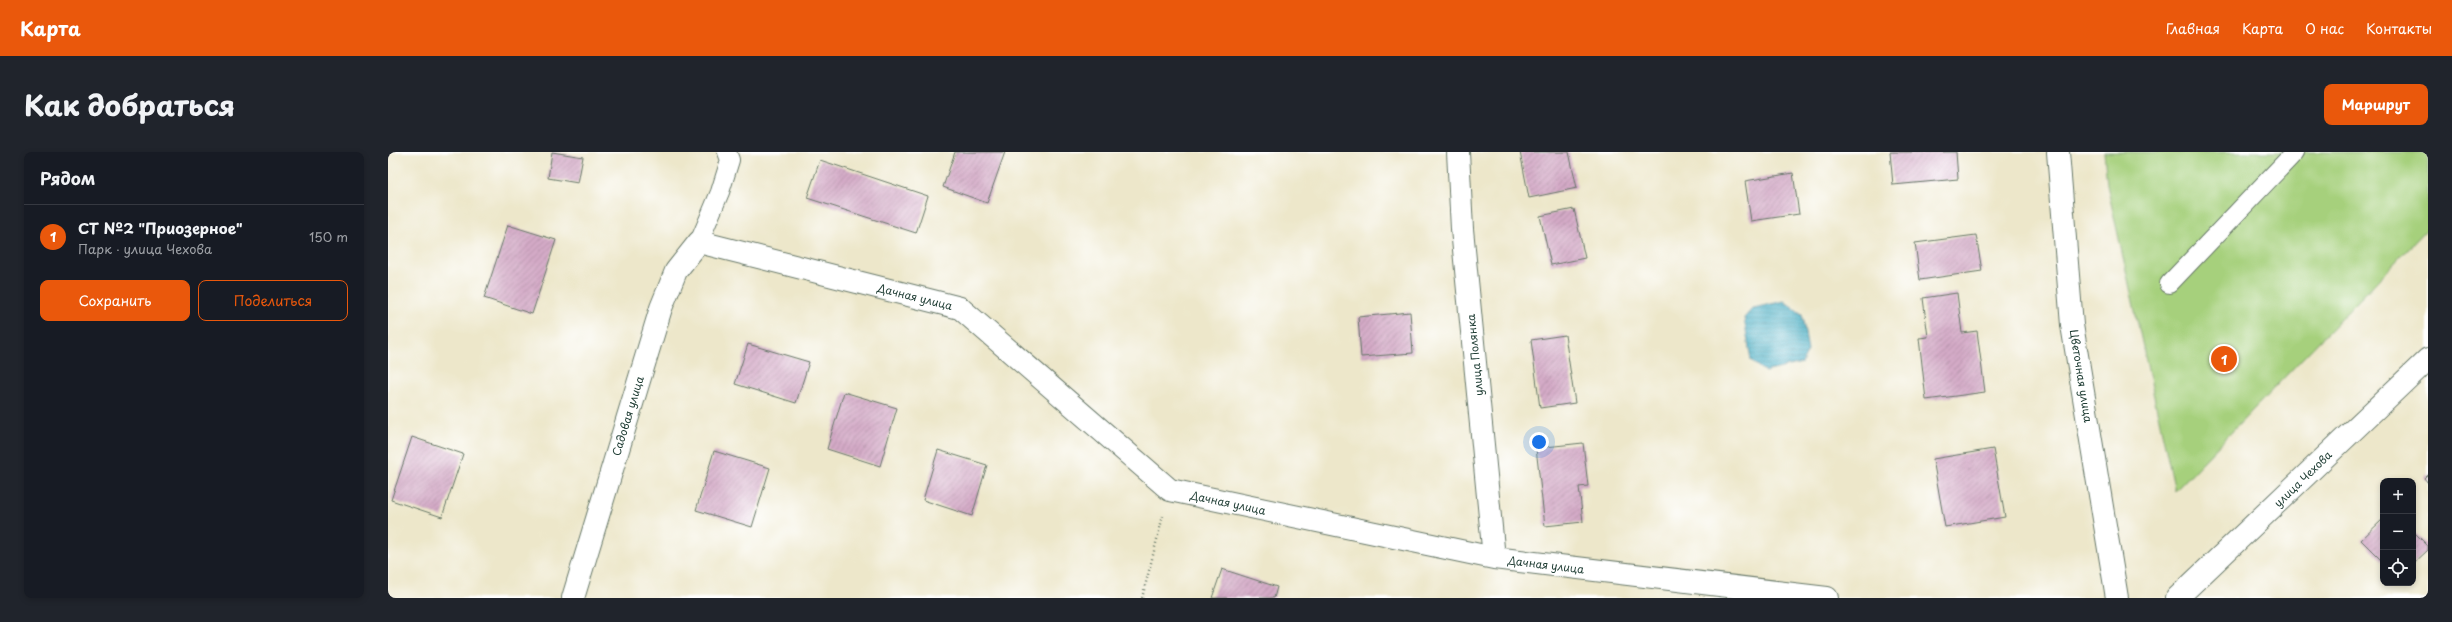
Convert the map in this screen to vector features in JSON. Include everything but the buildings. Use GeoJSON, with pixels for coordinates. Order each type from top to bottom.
{"type":"FeatureCollection","features":[{"type":"Feature","properties":{"kind":"street","name":"улица Полянка"},"geometry":{"type":"LineString","coordinates":[[1458,152],[1462,229],[1494,558]]}},
{"type":"Feature","properties":{"kind":"street","name":"Цветочная улица"},"geometry":{"type":"LineString","coordinates":[[2058,152],[2072,325],[2117,598]]}},
{"type":"Feature","properties":{"kind":"street","name":"Дачная улица"},"geometry":{"type":"LineString","coordinates":[[699,242],[960,308],[1170,490],[1494,558],[1827,598]]}},
{"type":"Feature","properties":{"kind":"street","name":"Садовая улица"},"geometry":{"type":"LineString","coordinates":[[573,598],[661,308],[676,271],[699,242]]}},
{"type":"Feature","properties":{"kind":"street","name":"улица Чехова"},"geometry":{"type":"LineString","coordinates":[[2177,598],[2428,359]]}},
{"type":"Feature","properties":{"kind":"lane"},"geometry":{"type":"LineString","coordinates":[[699,242],[720,192],[730,160],[727,152]]}},
{"type":"Feature","properties":{"kind":"lane"},"geometry":{"type":"LineString","coordinates":[[2169,284],[2295,152]]}},
{"type":"Feature","properties":{"kind":"path"},"geometry":{"type":"LineString","coordinates":[[1142,598],[1170,490]]}},
{"type":"Feature","properties":{"kind":"green space"},"geometry":{"type":"Polygon","coordinates":[[[2104,152],[2428,152],[2428,228],[2175,491],[2107,185],[2104,152]]]}},
{"type":"Feature","properties":{"kind":"water"},"geometry":{"type":"Polygon","coordinates":[[[1784,301],[1802,314],[1808,351],[1802,363],[1765,372],[1751,361],[1744,318],[1753,308],[1784,301]]]}},
{"type":"Feature","properties":{"kind":"place","name":"СТ №2 \"Приозерное\""},"geometry":{"type":"Point","coordinates":[2224,359]}}]}
